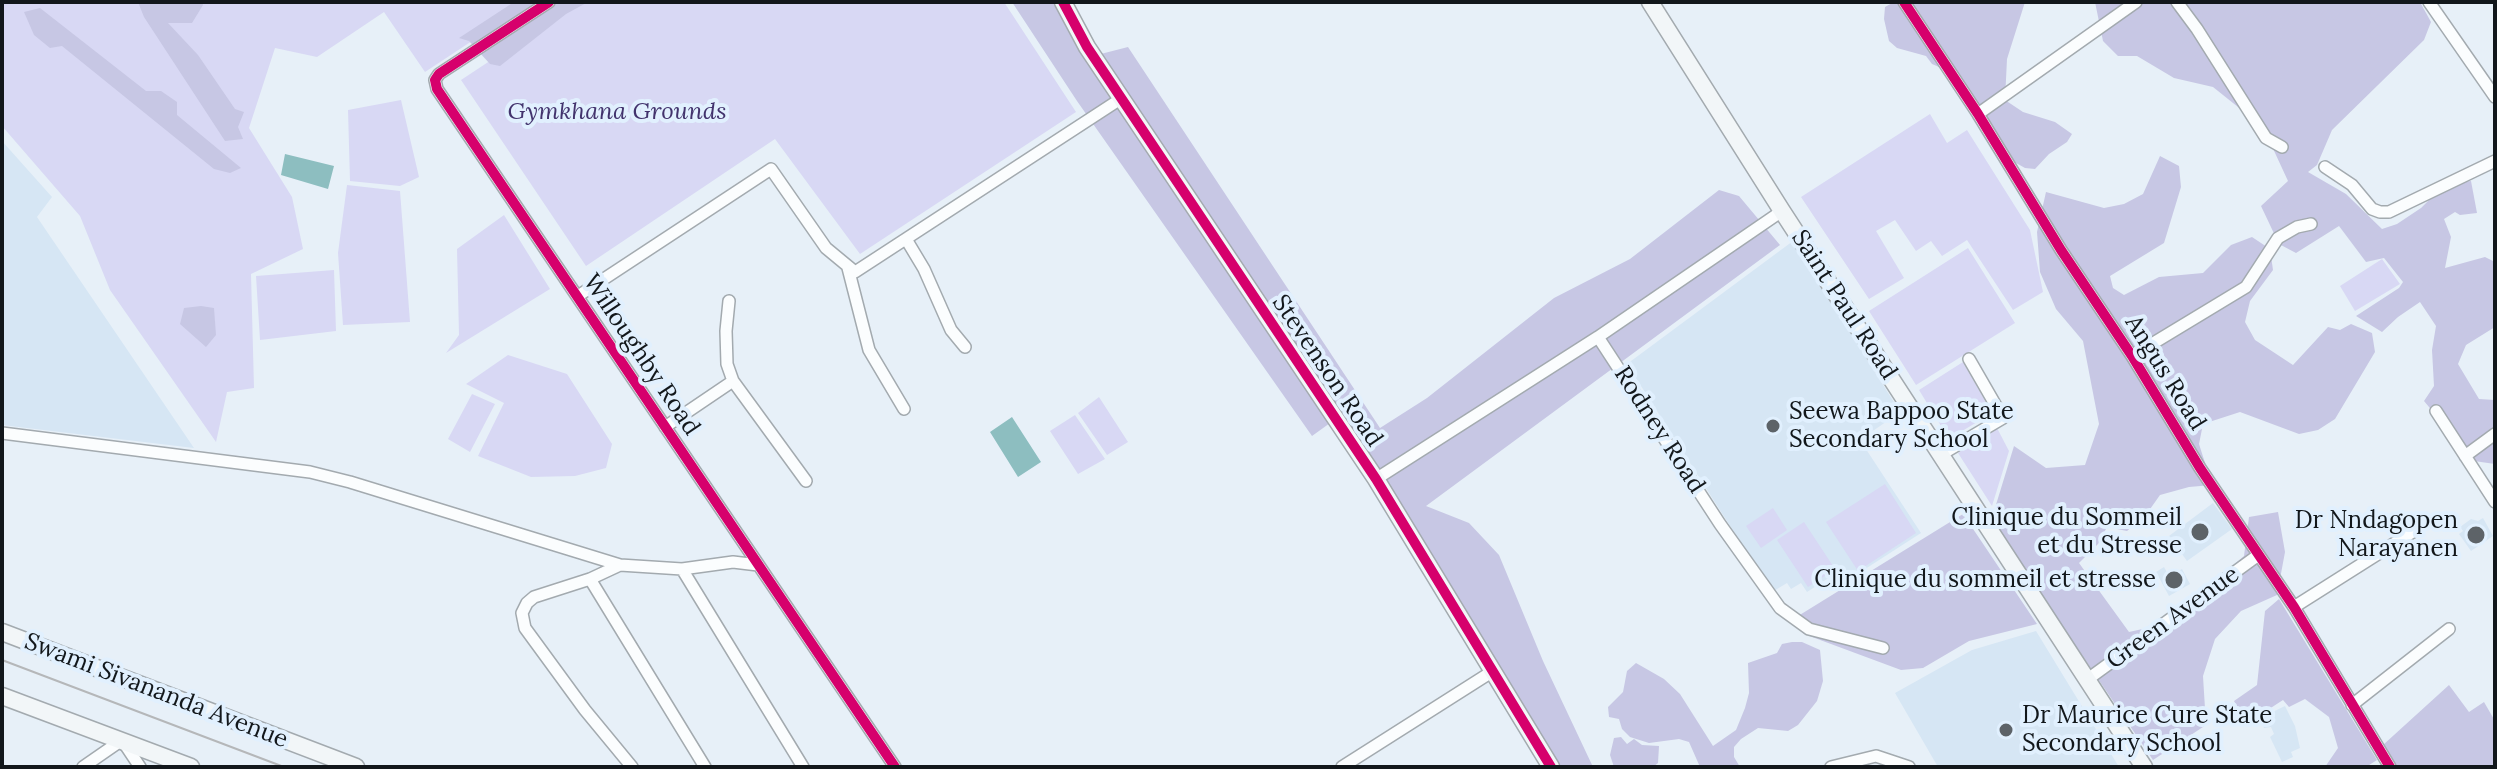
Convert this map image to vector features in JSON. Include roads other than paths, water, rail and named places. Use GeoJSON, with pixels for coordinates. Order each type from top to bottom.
{"type":"FeatureCollection","features":[{"type":"Feature","properties":{"kind":"street","name":"Willoughby Road"},"geometry":{"type":"LineString","coordinates":[[549,2],[439,74],[435,80],[437,89],[895,767]]}},
{"type":"Feature","properties":{"kind":"street","name":"Stevenson Road"},"geometry":{"type":"LineString","coordinates":[[1063,2],[1087,47],[1376,479],[1551,767]]}},
{"type":"Feature","properties":{"kind":"street","name":"Saint Paul Road"},"geometry":{"type":"LineString","coordinates":[[1650,2],[1782,211],[2144,767]]}},
{"type":"Feature","properties":{"kind":"street","name":"Angus Road"},"geometry":{"type":"LineString","coordinates":[[1904,2],[2257,556],[2294,607],[2390,767]]}},
{"type":"Feature","properties":{"kind":"street"},"geometry":{"type":"LineString","coordinates":[[1978,114],[2136,2]]}},
{"type":"Feature","properties":{"kind":"street"},"geometry":{"type":"LineString","coordinates":[[2429,2],[2495,97]]}},
{"type":"Feature","properties":{"kind":"street"},"geometry":{"type":"LineString","coordinates":[[2182,3],[2266,138],[2282,147]]}},
{"type":"Feature","properties":{"kind":"street"},"geometry":{"type":"LineString","coordinates":[[578,296],[771,169],[826,248],[855,272],[1122,98]]}},
{"type":"Feature","properties":{"kind":"street"},"geometry":{"type":"LineString","coordinates":[[2325,167],[2352,185],[2372,209],[2389,212],[2495,161]]}},
{"type":"Feature","properties":{"kind":"street"},"geometry":{"type":"LineString","coordinates":[[1376,479],[1598,337],[1782,211]]}},
{"type":"Feature","properties":{"kind":"street"},"geometry":{"type":"LineString","coordinates":[[2132,356],[2246,287],[2278,238],[2297,227],[2311,224]]}},
{"type":"Feature","properties":{"kind":"street"},"geometry":{"type":"LineString","coordinates":[[906,239],[924,269],[951,330],[965,347]]}},
{"type":"Feature","properties":{"kind":"street"},"geometry":{"type":"LineString","coordinates":[[848,268],[869,350],[904,409]]}},
{"type":"Feature","properties":{"kind":"street"},"geometry":{"type":"LineString","coordinates":[[729,301],[727,364],[733,381],[806,481]]}},
{"type":"Feature","properties":{"kind":"street","name":"Rodney Road"},"geometry":{"type":"LineString","coordinates":[[1598,337],[1720,524],[1780,608],[1809,629],[1883,648]]}},
{"type":"Feature","properties":{"kind":"street"},"geometry":{"type":"LineString","coordinates":[[1942,454],[2003,418],[1969,359]]}},
{"type":"Feature","properties":{"kind":"street"},"geometry":{"type":"LineString","coordinates":[[665,427],[733,381]]}},
{"type":"Feature","properties":{"kind":"street"},"geometry":{"type":"LineString","coordinates":[[2436,411],[2495,502]]}},
{"type":"Feature","properties":{"kind":"street"},"geometry":{"type":"LineString","coordinates":[[2,433],[310,472],[620,565],[682,569],[733,562],[758,565]]}},
{"type":"Feature","properties":{"kind":"street"},"geometry":{"type":"LineString","coordinates":[[2465,456],[2495,434]]}},
{"type":"Feature","properties":{"kind":"street"},"geometry":{"type":"LineString","coordinates":[[2294,607],[2414,531]]}},
{"type":"Feature","properties":{"kind":"street"},"geometry":{"type":"LineString","coordinates":[[707,567],[728,558],[736,549],[739,539]]}},
{"type":"Feature","properties":{"kind":"street","name":"Green Avenue"},"geometry":{"type":"LineString","coordinates":[[2088,679],[2257,556]]}},
{"type":"Feature","properties":{"kind":"street"},"geometry":{"type":"LineString","coordinates":[[620,565],[590,579],[534,597],[522,613],[525,628],[585,710],[632,767]]}},
{"type":"Feature","properties":{"kind":"street"},"geometry":{"type":"LineString","coordinates":[[682,569],[803,767]]}},
{"type":"Feature","properties":{"kind":"street"},"geometry":{"type":"LineString","coordinates":[[590,579],[705,767]]}},
{"type":"Feature","properties":{"kind":"street"},"geometry":{"type":"LineString","coordinates":[[2352,705],[2449,629]]}},
{"type":"Feature","properties":{"kind":"street","name":"Swami Sivananda Avenue"},"geometry":{"type":"LineString","coordinates":[[2,632],[356,767]]}},
{"type":"Feature","properties":{"kind":"street"},"geometry":{"type":"LineString","coordinates":[[1342,767],[1493,671]]}},
{"type":"Feature","properties":{"kind":"street"},"geometry":{"type":"LineString","coordinates":[[2,696],[191,767]]}},
{"type":"Feature","properties":{"kind":"street"},"geometry":{"type":"LineString","coordinates":[[83,767],[122,740]]}},
{"type":"Feature","properties":{"kind":"street"},"geometry":{"type":"LineString","coordinates":[[122,740],[140,767]]}},
{"type":"Feature","properties":{"kind":"street"},"geometry":{"type":"LineString","coordinates":[[1831,767],[1876,756],[1909,767]]}},
{"type":"Feature","properties":{"kind":"tram line"},"geometry":{"type":"LineString","coordinates":[[2,660],[284,767]]}},
{"type":"Feature","properties":{"kind":"place","name":"Seewa Bappoo State Secondary School"},"geometry":{"type":"Point","coordinates":[1773,426]}},
{"type":"Feature","properties":{"kind":"place","name":"Clinique du Sommeil et du Stresse"},"geometry":{"type":"Point","coordinates":[2200,532]}},
{"type":"Feature","properties":{"kind":"place","name":"Dr Nndagopen Narayanen"},"geometry":{"type":"Point","coordinates":[2476,535]}},
{"type":"Feature","properties":{"kind":"place","name":"Clinique du sommeil et stresse"},"geometry":{"type":"Point","coordinates":[2174,580]}},
{"type":"Feature","properties":{"kind":"place","name":"Dr Maurice Cure State Secondary School"},"geometry":{"type":"Point","coordinates":[2006,730]}},
{"type":"Feature","properties":{"kind":"park label","name":"Gymkhana Grounds"},"geometry":{"type":"Point","coordinates":[617,112]}}]}
